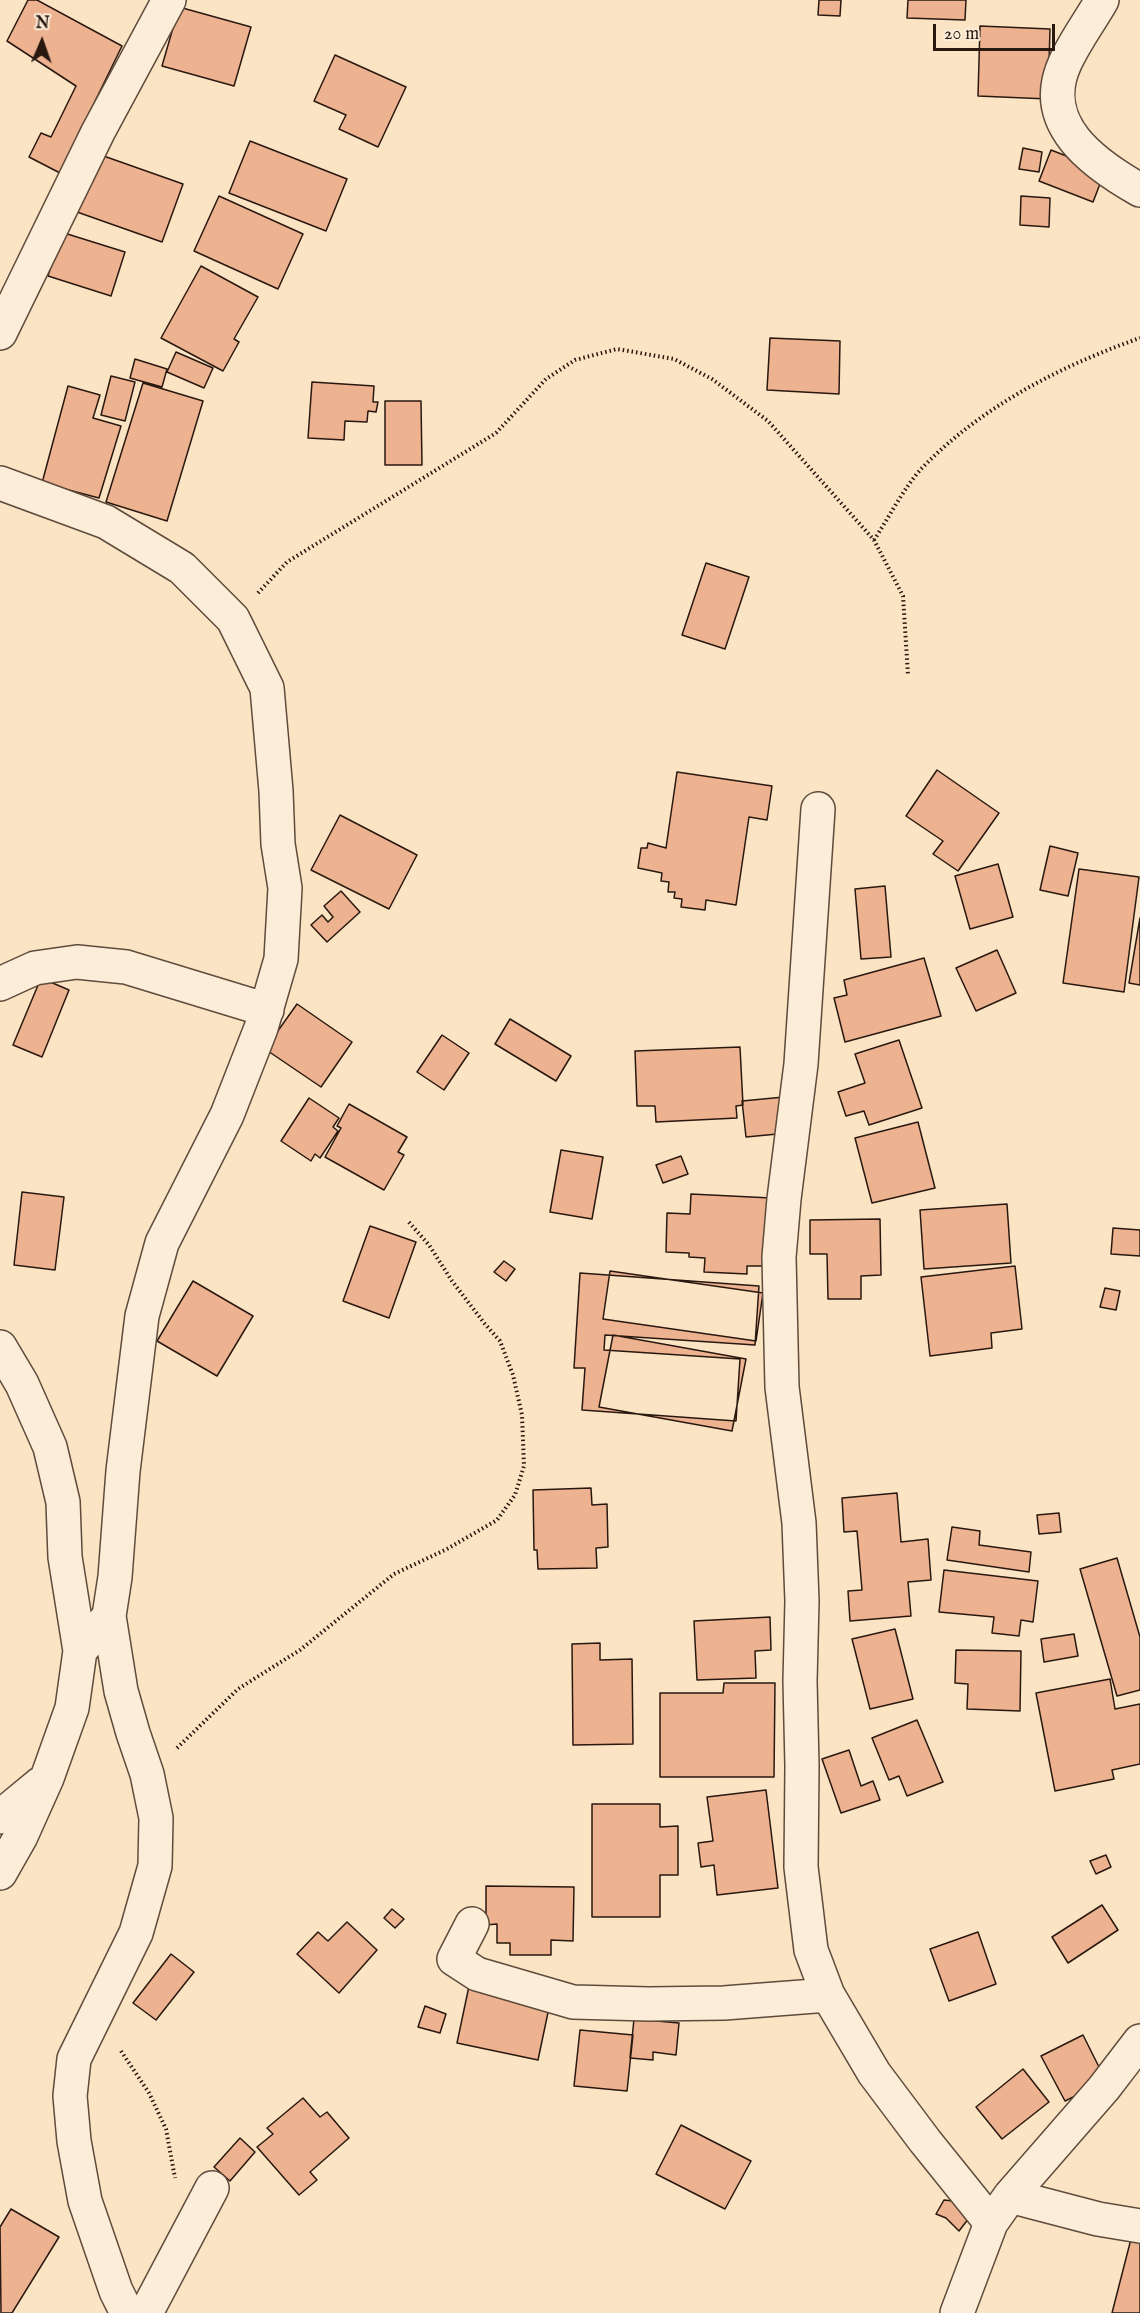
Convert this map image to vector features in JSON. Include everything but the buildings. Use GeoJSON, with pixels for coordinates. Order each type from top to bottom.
{"type":"FeatureCollection","features":[{"type":"Feature","properties":{"kind":"street"},"geometry":{"type":"LineString","coordinates":[[0,333],[98,132],[169,0]]}},
{"type":"Feature","properties":{"kind":"street"},"geometry":{"type":"LineString","coordinates":[[1102,0],[1065,64],[1057,88],[1059,111],[1070,135],[1089,155],[1115,176],[1140,190]]}},
{"type":"Feature","properties":{"kind":"street"},"geometry":{"type":"LineString","coordinates":[[0,483],[106,522],[182,568],[233,619],[267,688],[278,844],[285,888],[281,959],[267,1010],[227,1115],[162,1243],[142,1316],[124,1459],[115,1577],[109,1616],[121,1691],[147,1774],[156,1818],[155,1866],[136,1933],[74,2059],[70,2096],[74,2141],[85,2201],[117,2291],[128,2313]]}},
{"type":"Feature","properties":{"kind":"street"},"geometry":{"type":"LineString","coordinates":[[818,809],[801,1064],[779,1257],[782,1387],[799,1522],[802,1601],[801,1867],[811,1950],[828,1995],[874,2073],[991,2223]]}},
{"type":"Feature","properties":{"kind":"street"},"geometry":{"type":"LineString","coordinates":[[0,984],[35,968],[77,962],[126,967],[267,1010]]}},
{"type":"Feature","properties":{"kind":"street"},"geometry":{"type":"LineString","coordinates":[[0,1347],[22,1384],[50,1447],[63,1502],[65,1557],[80,1651],[72,1708],[47,1778],[21,1836],[0,1873]]}},
{"type":"Feature","properties":{"kind":"street"},"geometry":{"type":"LineString","coordinates":[[80,1651],[109,1616]]}},
{"type":"Feature","properties":{"kind":"street"},"geometry":{"type":"LineString","coordinates":[[0,1817],[47,1778]]}},
{"type":"Feature","properties":{"kind":"street"},"geometry":{"type":"LineString","coordinates":[[472,1924],[454,1959],[477,1974],[573,2002],[724,2003],[828,1995]]}},
{"type":"Feature","properties":{"kind":"street"},"geometry":{"type":"LineString","coordinates":[[957,2313],[991,2223],[1010,2196],[1104,2088],[1140,2041]]}},
{"type":"Feature","properties":{"kind":"street"},"geometry":{"type":"LineString","coordinates":[[146,2313],[212,2188]]}},
{"type":"Feature","properties":{"kind":"street"},"geometry":{"type":"LineString","coordinates":[[1010,2196],[1098,2219],[1140,2226]]}},
{"type":"Feature","properties":{"kind":"path"},"geometry":{"type":"LineString","coordinates":[[874,540],[921,470],[969,425],[1037,383],[1099,352],[1140,338]]}},
{"type":"Feature","properties":{"kind":"path"},"geometry":{"type":"LineString","coordinates":[[233,619],[286,562],[496,433],[546,379],[575,360],[617,349],[674,359],[712,379],[768,421],[874,540],[903,596],[908,675]]}},
{"type":"Feature","properties":{"kind":"path"},"geometry":{"type":"LineString","coordinates":[[147,1774],[238,1689],[300,1650],[394,1574],[447,1549],[496,1520],[515,1495],[524,1466],[522,1415],[513,1375],[500,1341],[484,1324],[429,1245],[407,1220]]}},
{"type":"Feature","properties":{"kind":"path"},"geometry":{"type":"LineString","coordinates":[[95,2017],[149,2093],[166,2129],[176,2182]]}}]}
